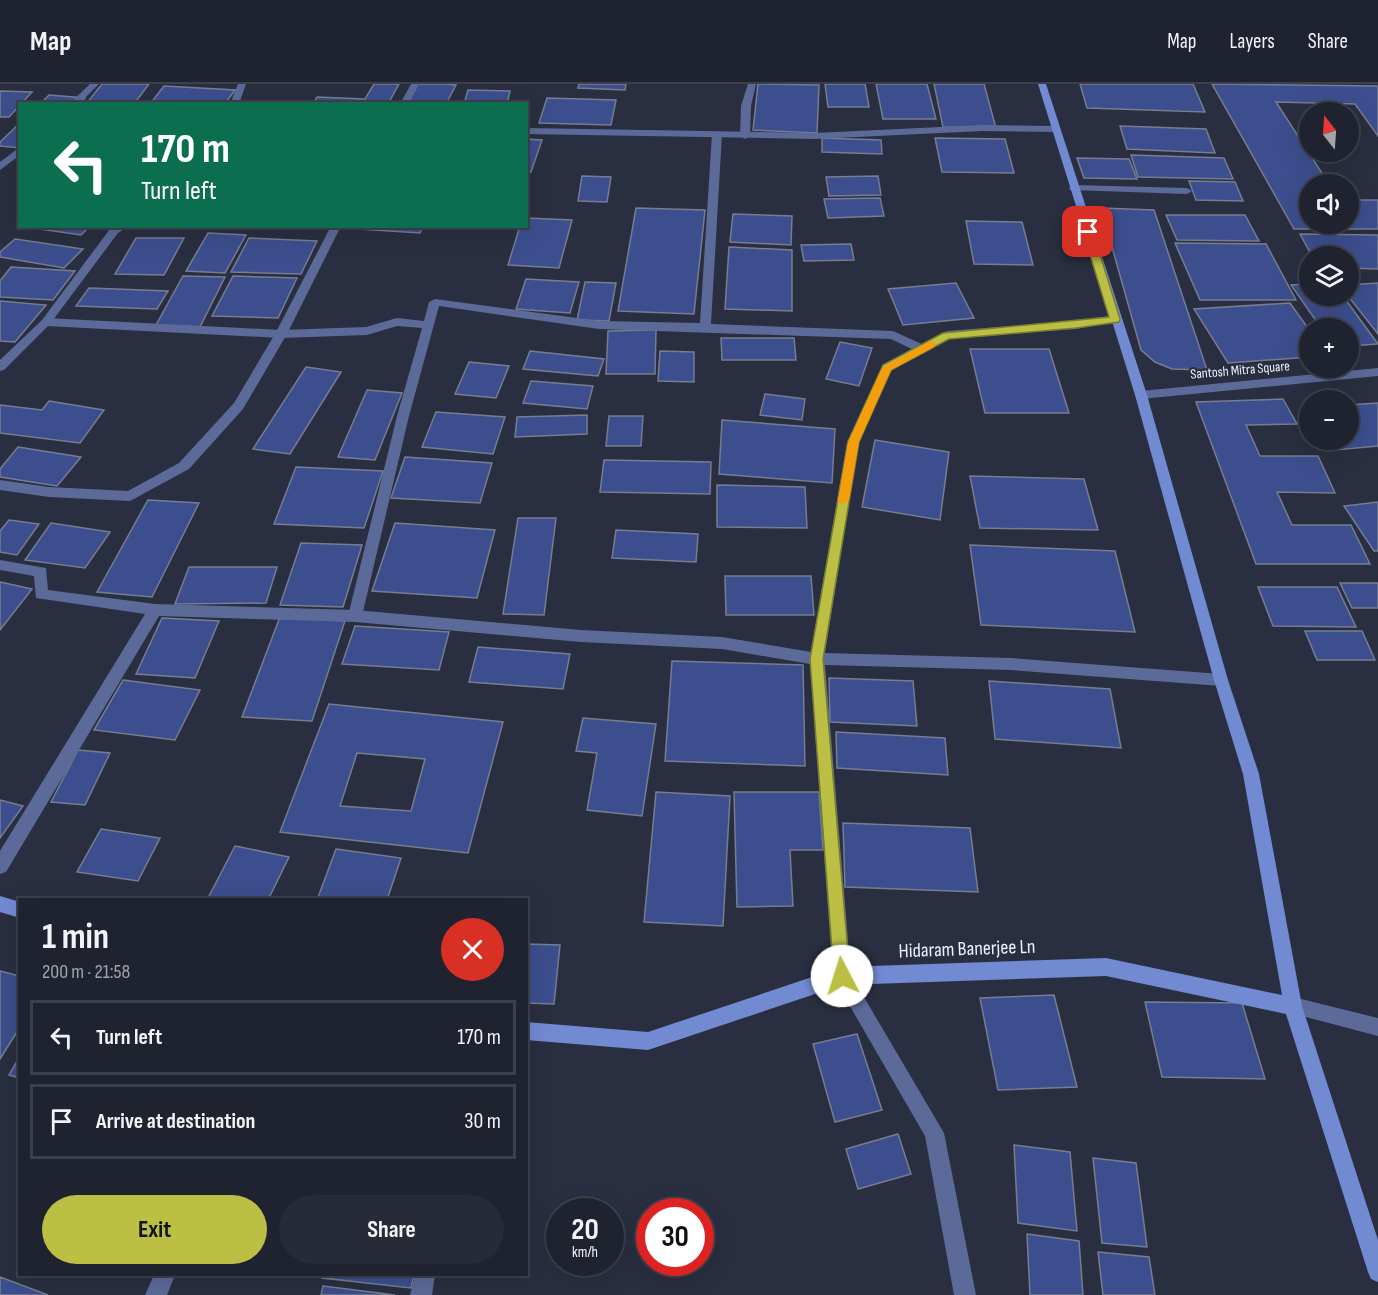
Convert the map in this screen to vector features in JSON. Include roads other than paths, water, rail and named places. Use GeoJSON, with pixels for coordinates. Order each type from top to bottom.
{"type":"FeatureCollection","features":[{"type":"Feature","properties":{"kind":"street"},"geometry":{"type":"LineString","coordinates":[[75,102],[95,84]]}},
{"type":"Feature","properties":{"kind":"street"},"geometry":{"type":"LineString","coordinates":[[235,102],[242,84]]}},
{"type":"Feature","properties":{"kind":"street"},"geometry":{"type":"LineString","coordinates":[[405,102],[415,84]]}},
{"type":"Feature","properties":{"kind":"street"},"geometry":{"type":"LineString","coordinates":[[745,136],[746,106],[752,84]]}},
{"type":"Feature","properties":{"kind":"street"},"geometry":{"type":"LineString","coordinates":[[1042,84],[1141,395],[1221,680],[1251,774],[1293,1006],[1378,1272]]}},
{"type":"Feature","properties":{"kind":"street"},"geometry":{"type":"LineString","coordinates":[[528,131],[815,136],[982,128],[1056,129]]}},
{"type":"Feature","properties":{"kind":"street"},"geometry":{"type":"LineString","coordinates":[[705,327],[717,134]]}},
{"type":"Feature","properties":{"kind":"street"},"geometry":{"type":"LineString","coordinates":[[0,167],[18,152]]}},
{"type":"Feature","properties":{"kind":"street"},"geometry":{"type":"LineString","coordinates":[[1074,188],[1187,191]]}},
{"type":"Feature","properties":{"kind":"street"},"geometry":{"type":"LineString","coordinates":[[0,367],[46,322],[114,231],[120,228]]}},
{"type":"Feature","properties":{"kind":"street"},"geometry":{"type":"LineString","coordinates":[[0,485],[49,492],[130,496],[184,466],[239,406],[280,334],[335,228]]}},
{"type":"Feature","properties":{"kind":"street"},"geometry":{"type":"LineString","coordinates":[[355,616],[403,416],[435,302],[599,325],[893,335],[922,349]]}},
{"type":"Feature","properties":{"kind":"street"},"geometry":{"type":"LineString","coordinates":[[965,1295],[934,1133],[842,976],[817,659],[853,442],[887,368],[947,335],[1076,325],[1115,319]]}},
{"type":"Feature","properties":{"kind":"street"},"geometry":{"type":"LineString","coordinates":[[46,322],[280,334],[367,332],[397,322],[429,325]]}},
{"type":"Feature","properties":{"kind":"street","name":"Santosh Mitra Square"},"geometry":{"type":"LineString","coordinates":[[1141,395],[1378,372]]}},
{"type":"Feature","properties":{"kind":"street"},"geometry":{"type":"LineString","coordinates":[[0,565],[41,572],[41,594],[155,610],[355,616],[581,636],[722,643],[817,659],[1011,664],[1221,680]]}},
{"type":"Feature","properties":{"kind":"street"},"geometry":{"type":"LineString","coordinates":[[0,866],[155,610]]}},
{"type":"Feature","properties":{"kind":"street"},"geometry":{"type":"LineString","coordinates":[[0,904],[18,909]]}},
{"type":"Feature","properties":{"kind":"street","name":"Hidaram Banerjee Ln"},"geometry":{"type":"LineString","coordinates":[[528,1031],[648,1041],[842,976],[1106,967],[1293,1006],[1378,1027]]}},
{"type":"Feature","properties":{"kind":"street"},"geometry":{"type":"LineString","coordinates":[[156,1295],[165,1276]]}},
{"type":"Feature","properties":{"kind":"street"},"geometry":{"type":"LineString","coordinates":[[421,1295],[426,1276]]}}]}
